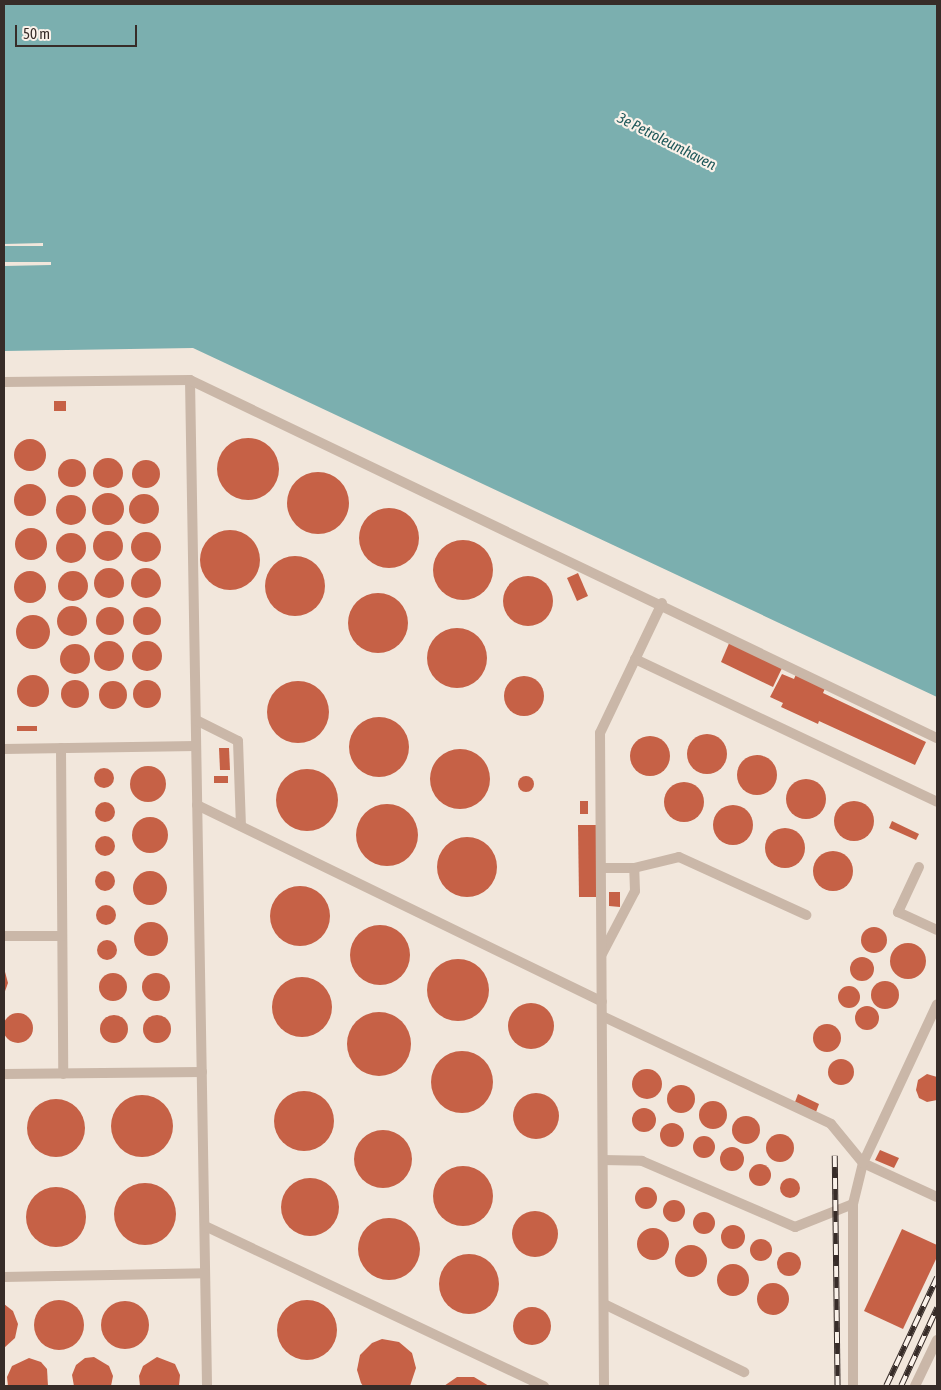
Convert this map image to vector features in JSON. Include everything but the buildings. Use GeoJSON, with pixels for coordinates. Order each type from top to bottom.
{"type":"FeatureCollection","features":[{"type":"Feature","properties":{"kind":"lane"},"geometry":{"type":"LineString","coordinates":[[190,380],[207,1386]]}},
{"type":"Feature","properties":{"kind":"lane"},"geometry":{"type":"LineString","coordinates":[[4,382],[190,380],[662,604],[937,738]]}},
{"type":"Feature","properties":{"kind":"lane"},"geometry":{"type":"LineString","coordinates":[[604,1386],[600,733],[662,604]]}},
{"type":"Feature","properties":{"kind":"lane"},"geometry":{"type":"LineString","coordinates":[[635,659],[937,802]]}},
{"type":"Feature","properties":{"kind":"lane"},"geometry":{"type":"LineString","coordinates":[[196,720],[238,741],[241,826]]}},
{"type":"Feature","properties":{"kind":"lane"},"geometry":{"type":"LineString","coordinates":[[4,748],[196,746]]}},
{"type":"Feature","properties":{"kind":"lane"},"geometry":{"type":"LineString","coordinates":[[61,748],[63,1074]]}},
{"type":"Feature","properties":{"kind":"lane"},"geometry":{"type":"LineString","coordinates":[[197,805],[602,1002]]}},
{"type":"Feature","properties":{"kind":"lane"},"geometry":{"type":"LineString","coordinates":[[600,868],[634,868],[672,858],[686,859],[806,914]]}},
{"type":"Feature","properties":{"kind":"lane"},"geometry":{"type":"LineString","coordinates":[[919,867],[898,912],[937,930]]}},
{"type":"Feature","properties":{"kind":"lane"},"geometry":{"type":"LineString","coordinates":[[601,955],[635,891],[634,868]]}},
{"type":"Feature","properties":{"kind":"lane"},"geometry":{"type":"LineString","coordinates":[[4,936],[62,936]]}},
{"type":"Feature","properties":{"kind":"lane"},"geometry":{"type":"LineString","coordinates":[[852,1386],[853,1204],[863,1163],[937,1004]]}},
{"type":"Feature","properties":{"kind":"lane"},"geometry":{"type":"LineString","coordinates":[[602,1016],[831,1124],[863,1163],[937,1197]]}},
{"type":"Feature","properties":{"kind":"lane"},"geometry":{"type":"LineString","coordinates":[[4,1074],[202,1072]]}},
{"type":"Feature","properties":{"kind":"lane"},"geometry":{"type":"LineString","coordinates":[[603,1160],[642,1161],[794,1227],[853,1204]]}},
{"type":"Feature","properties":{"kind":"lane"},"geometry":{"type":"LineString","coordinates":[[205,1226],[544,1386]]}},
{"type":"Feature","properties":{"kind":"lane"},"geometry":{"type":"LineString","coordinates":[[4,1277],[206,1273]]}},
{"type":"Feature","properties":{"kind":"lane"},"geometry":{"type":"LineString","coordinates":[[604,1304],[744,1372]]}},
{"type":"Feature","properties":{"kind":"lane"},"geometry":{"type":"LineString","coordinates":[[915,1386],[937,1340]]}},
{"type":"Feature","properties":{"kind":"water","name":"3e Petroleumhaven"},"geometry":{"type":"Polygon","coordinates":[[[4,4],[937,4],[937,697],[193,348],[4,351],[4,4]]]}},
{"type":"Feature","properties":{"kind":"pier"},"geometry":{"type":"Polygon","coordinates":[[[43,243],[43,246],[4,246],[4,244],[43,243]]]}},
{"type":"Feature","properties":{"kind":"pier"},"geometry":{"type":"Polygon","coordinates":[[[4,262],[51,262],[51,265],[4,266],[4,262]]]}},
{"type":"Feature","properties":{"kind":"railway"},"geometry":{"type":"LineString","coordinates":[[835,1156],[838,1386]]}},
{"type":"Feature","properties":{"kind":"railway"},"geometry":{"type":"LineString","coordinates":[[886,1386],[937,1277]]}},
{"type":"Feature","properties":{"kind":"railway"},"geometry":{"type":"LineString","coordinates":[[901,1386],[937,1308]]}}]}
